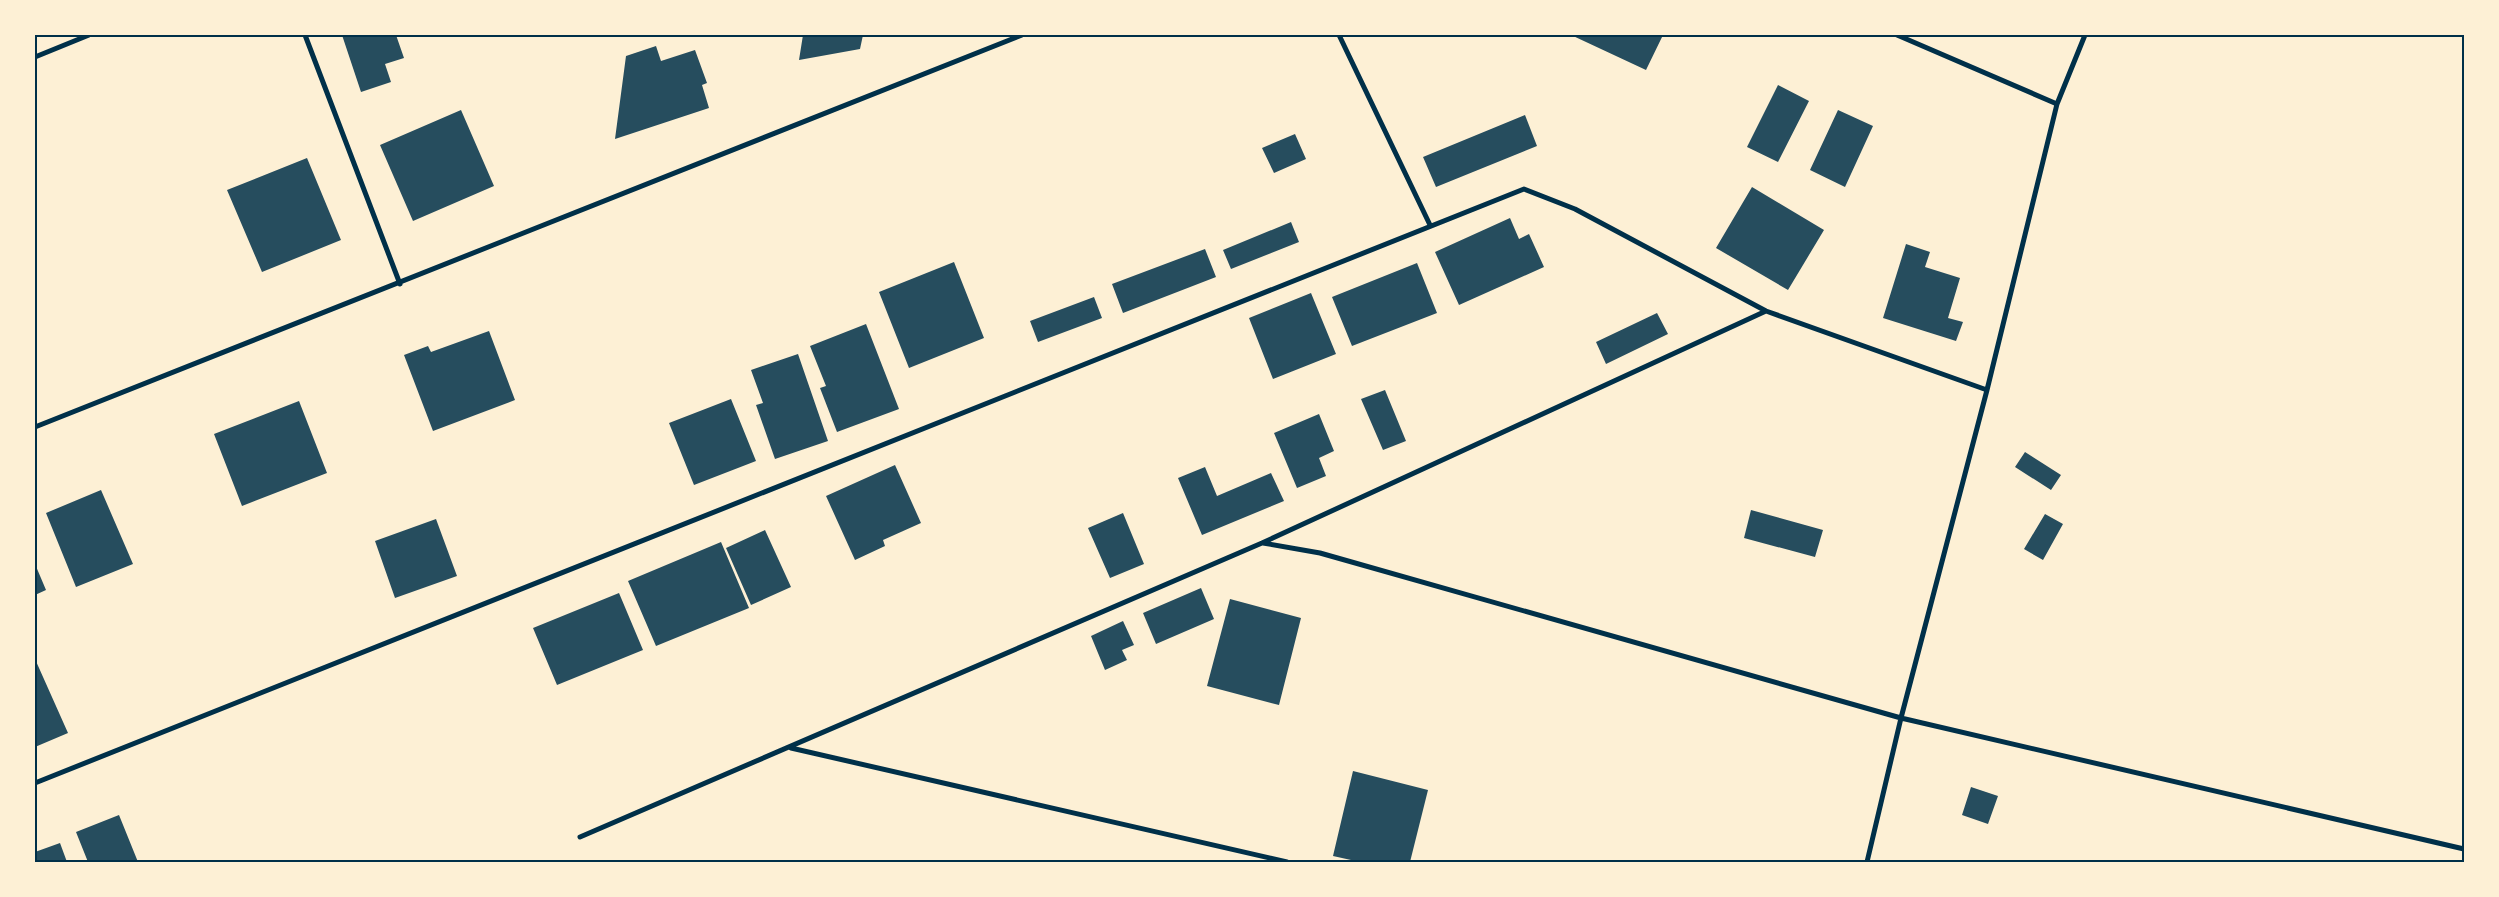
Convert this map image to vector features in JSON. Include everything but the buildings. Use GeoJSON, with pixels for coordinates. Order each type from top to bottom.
{"type":"FeatureCollection","features":[{"type":"Feature","properties":{"kind":"street"},"geometry":{"type":"LineString","coordinates":[[35,57],[89,35]]}},
{"type":"Feature","properties":{"kind":"street"},"geometry":{"type":"LineString","coordinates":[[304,35],[400,284]]}},
{"type":"Feature","properties":{"kind":"street"},"geometry":{"type":"LineString","coordinates":[[35,428],[1022,35]]}},
{"type":"Feature","properties":{"kind":"street"},"geometry":{"type":"LineString","coordinates":[[1339,35],[1430,225]]}},
{"type":"Feature","properties":{"kind":"street"},"geometry":{"type":"LineString","coordinates":[[1897,35],[2057,104]]}},
{"type":"Feature","properties":{"kind":"street"},"geometry":{"type":"LineString","coordinates":[[1867,862],[1902,718],[1987,390],[2057,104],[2085,35]]}},
{"type":"Feature","properties":{"kind":"street"},"geometry":{"type":"LineString","coordinates":[[35,783],[1524,189],[1575,209],[1766,311],[1987,390]]}},
{"type":"Feature","properties":{"kind":"street"},"geometry":{"type":"LineString","coordinates":[[580,837],[791,748],[1262,543],[1766,311]]}},
{"type":"Feature","properties":{"kind":"street"},"geometry":{"type":"LineString","coordinates":[[1262,543],[1320,553],[1902,718],[2464,849]]}},
{"type":"Feature","properties":{"kind":"street"},"geometry":{"type":"LineString","coordinates":[[791,748],[1287,862]]}}]}
